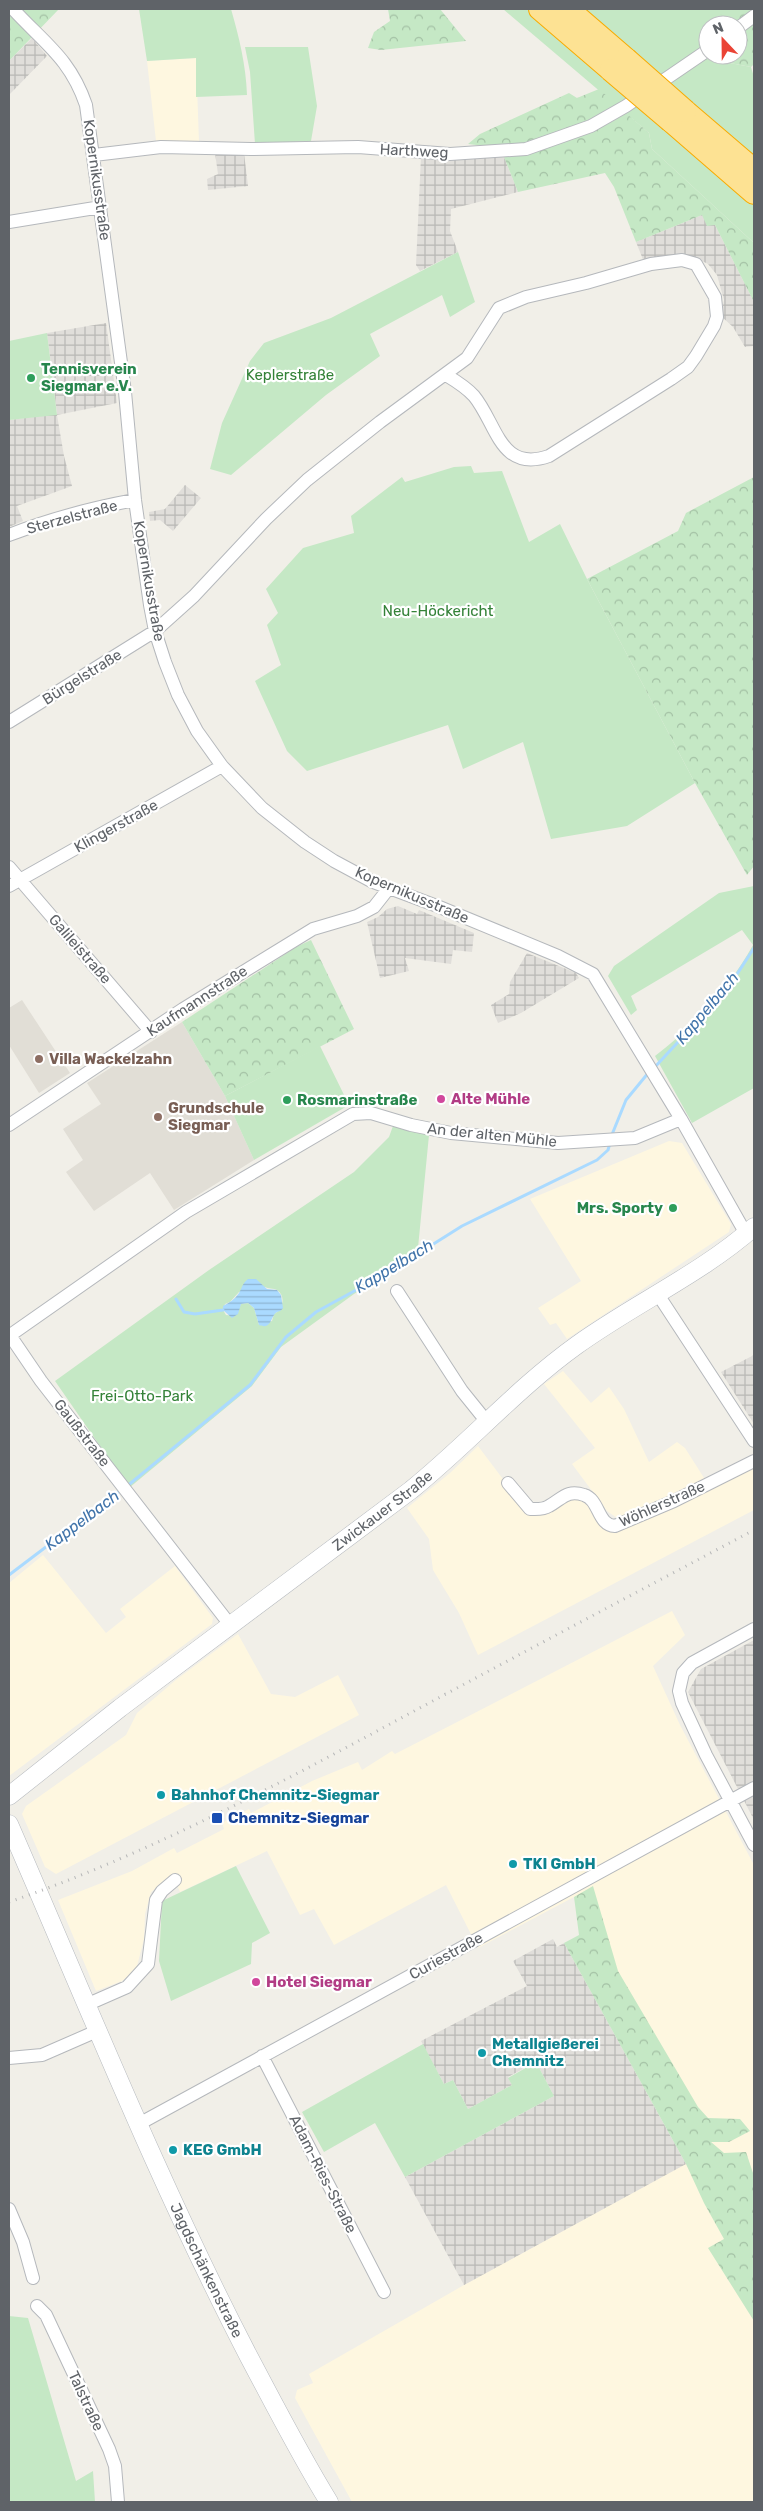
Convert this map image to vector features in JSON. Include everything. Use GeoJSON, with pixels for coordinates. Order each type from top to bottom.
{"type":"FeatureCollection","features":[{"type":"Feature","properties":{"kind":"highway"},"geometry":{"type":"LineString","coordinates":[[540,9],[619,65],[678,116],[754,193]]}},
{"type":"Feature","properties":{"kind":"highway"},"geometry":{"type":"LineString","coordinates":[[568,9],[619,65]]}},
{"type":"Feature","properties":{"kind":"highway"},"geometry":{"type":"LineString","coordinates":[[678,116],[754,170]]}},
{"type":"Feature","properties":{"kind":"main road","name":"Zwickauer Straße"},"geometry":{"type":"LineString","coordinates":[[9,1796],[82,1737],[411,1490],[447,1461],[487,1422],[550,1366],[750,1230]]}},
{"type":"Feature","properties":{"kind":"main road","name":"Jagdschänkenstraße"},"geometry":{"type":"LineString","coordinates":[[9,1824],[137,2125],[203,2269],[302,2458],[329,2502]]}},
{"type":"Feature","properties":{"kind":"street","name":"Kopernikusstraße"},"geometry":{"type":"LineString","coordinates":[[14,10],[63,61],[78,84],[86,105],[127,404],[135,500],[155,631],[185,710],[222,766],[262,808],[305,842],[334,861],[389,888],[558,956],[593,974],[750,1230]]}},
{"type":"Feature","properties":{"kind":"street","name":"Harthweg"},"geometry":{"type":"LineString","coordinates":[[94,155],[161,147],[251,149],[358,147],[450,154],[526,148],[591,126],[626,106],[698,57]]}},
{"type":"Feature","properties":{"kind":"street"},"geometry":{"type":"LineString","coordinates":[[9,222],[101,207]]}},
{"type":"Feature","properties":{"kind":"street"},"geometry":{"type":"LineString","coordinates":[[155,631],[194,596],[266,519],[302,485],[380,422],[446,375],[470,355],[499,308],[526,296],[586,283],[651,264],[682,260],[696,264],[715,296],[717,317],[714,326],[688,367],[655,390],[549,456],[538,460],[523,460],[507,450],[473,395],[446,375]]}},
{"type":"Feature","properties":{"kind":"street","name":"Sterzelstraße"},"geometry":{"type":"LineString","coordinates":[[9,535],[52,519],[97,507],[135,500]]}},
{"type":"Feature","properties":{"kind":"street","name":"Bürgelstraße"},"geometry":{"type":"LineString","coordinates":[[9,722],[155,631]]}},
{"type":"Feature","properties":{"kind":"street","name":"Klingerstraße"},"geometry":{"type":"LineString","coordinates":[[14,883],[222,766]]}},
{"type":"Feature","properties":{"kind":"street","name":"Galileistraße"},"geometry":{"type":"LineString","coordinates":[[9,867],[14,883],[151,1032]]}},
{"type":"Feature","properties":{"kind":"street","name":"Kaufmannstraße"},"geometry":{"type":"LineString","coordinates":[[9,1125],[240,973],[313,929],[357,916],[374,907],[389,888]]}},
{"type":"Feature","properties":{"kind":"street","name":"An der alten Mühle"},"geometry":{"type":"LineString","coordinates":[[9,1335],[186,1212],[353,1114],[371,1113],[391,1120],[451,1133],[558,1143],[635,1138],[681,1120]]}},
{"type":"Feature","properties":{"kind":"street"},"geometry":{"type":"LineString","coordinates":[[397,1291],[462,1391],[487,1422]]}},
{"type":"Feature","properties":{"kind":"street"},"geometry":{"type":"LineString","coordinates":[[657,1293],[754,1442]]}},
{"type":"Feature","properties":{"kind":"street","name":"Gaußstraße"},"geometry":{"type":"LineString","coordinates":[[9,1335],[45,1386],[231,1626]]}},
{"type":"Feature","properties":{"kind":"street","name":"Wöhlerstraße"},"geometry":{"type":"LineString","coordinates":[[508,1482],[530,1509],[540,1509],[549,1506],[565,1494],[582,1494],[589,1497],[604,1522],[615,1526],[674,1501],[754,1461]]}},
{"type":"Feature","properties":{"kind":"street"},"geometry":{"type":"LineString","coordinates":[[754,1629],[692,1663],[683,1673],[679,1682],[682,1703],[754,1845]]}},
{"type":"Feature","properties":{"kind":"street","name":"Curiestraße"},"geometry":{"type":"LineString","coordinates":[[137,2125],[754,1788]]}},
{"type":"Feature","properties":{"kind":"street"},"geometry":{"type":"LineString","coordinates":[[86,2005],[127,1987],[148,1964],[156,1900],[162,1891],[175,1880]]}},
{"type":"Feature","properties":{"kind":"street"},"geometry":{"type":"LineString","coordinates":[[9,2058],[42,2055],[97,2031]]}},
{"type":"Feature","properties":{"kind":"street","name":"Adam-Ries-Straße"},"geometry":{"type":"LineString","coordinates":[[262,2056],[384,2292]]}},
{"type":"Feature","properties":{"kind":"street"},"geometry":{"type":"LineString","coordinates":[[9,2209],[23,2242],[33,2278]]}},
{"type":"Feature","properties":{"kind":"street","name":"Talstraße"},"geometry":{"type":"LineString","coordinates":[[37,2306],[46,2315],[109,2449],[115,2466],[118,2502]]}},
{"type":"Feature","properties":{"kind":"shaded area"},"geometry":{"type":"Polygon","coordinates":[[[32,38],[47,56],[9,95],[9,61],[32,38]]]}},
{"type":"Feature","properties":{"kind":"shaded area"},"geometry":{"type":"Polygon","coordinates":[[[196,58],[199,142],[156,141],[147,61],[196,58]]]}},
{"type":"Feature","properties":{"kind":"shaded area"},"geometry":{"type":"Polygon","coordinates":[[[215,153],[244,153],[248,186],[208,190],[207,179],[218,174],[215,153]]]}},
{"type":"Feature","properties":{"kind":"shaded area"},"geometry":{"type":"Polygon","coordinates":[[[421,156],[504,157],[518,192],[451,209],[450,231],[458,252],[420,271],[416,265],[421,156]]]}},
{"type":"Feature","properties":{"kind":"shaded area"},"geometry":{"type":"Polygon","coordinates":[[[702,215],[715,225],[754,302],[754,346],[745,347],[733,327],[721,316],[724,300],[717,275],[708,264],[694,257],[668,255],[644,262],[636,242],[702,215]]]}},
{"type":"Feature","properties":{"kind":"shaded area"},"geometry":{"type":"Polygon","coordinates":[[[106,323],[117,403],[57,415],[64,456],[72,486],[17,506],[23,521],[9,527],[9,420],[57,414],[47,333],[106,323]]]}},
{"type":"Feature","properties":{"kind":"shaded area"},"geometry":{"type":"Polygon","coordinates":[[[185,485],[201,498],[173,531],[160,520],[150,521],[149,512],[165,509],[185,485]]]}},
{"type":"Feature","properties":{"kind":"shaded area"},"geometry":{"type":"Polygon","coordinates":[[[398,906],[417,914],[419,910],[474,933],[472,952],[453,950],[451,964],[405,958],[409,971],[380,978],[367,922],[378,917],[387,909],[398,906]]]}},
{"type":"Feature","properties":{"kind":"shaded area"},"geometry":{"type":"Polygon","coordinates":[[[527,953],[576,973],[579,978],[521,1013],[498,1023],[491,1005],[509,994],[510,982],[527,953]]]}},
{"type":"Feature","properties":{"kind":"shaded area","name":"Villa Wackelzahn"},"geometry":{"type":"Polygon","coordinates":[[[22,1000],[70,1073],[39,1093],[9,1045],[9,1008],[22,1000]]]}},
{"type":"Feature","properties":{"kind":"shaded area","name":"Grundschule Siegmar"},"geometry":{"type":"Polygon","coordinates":[[[182,1022],[225,1096],[254,1160],[174,1210],[150,1173],[94,1211],[66,1172],[83,1160],[63,1129],[101,1104],[87,1083],[182,1022]]]}},
{"type":"Feature","properties":{"kind":"shaded area"},"geometry":{"type":"Polygon","coordinates":[[[669,1141],[682,1143],[731,1224],[729,1232],[567,1339],[556,1323],[550,1325],[538,1308],[581,1281],[530,1199],[669,1141]]]}},
{"type":"Feature","properties":{"kind":"shaded area"},"geometry":{"type":"Polygon","coordinates":[[[754,1355],[754,1424],[721,1372],[754,1355]]]}},
{"type":"Feature","properties":{"kind":"shaded area"},"geometry":{"type":"Polygon","coordinates":[[[563,1371],[591,1403],[609,1387],[624,1409],[649,1462],[677,1442],[685,1448],[706,1481],[620,1520],[607,1511],[572,1464],[595,1448],[544,1384],[563,1371]]]}},
{"type":"Feature","properties":{"kind":"shaded area"},"geometry":{"type":"Polygon","coordinates":[[[478,1446],[527,1511],[582,1496],[606,1528],[754,1467],[754,1510],[478,1655],[459,1613],[433,1570],[429,1539],[407,1508],[450,1473],[478,1446]]]}},
{"type":"Feature","properties":{"kind":"shaded area"},"geometry":{"type":"Polygon","coordinates":[[[43,1555],[106,1633],[126,1617],[120,1609],[175,1566],[213,1618],[212,1624],[9,1776],[9,1583],[43,1555]]]}},
{"type":"Feature","properties":{"kind":"shaded area"},"geometry":{"type":"Polygon","coordinates":[[[672,1611],[685,1635],[653,1666],[680,1725],[754,1865],[754,2502],[352,2502],[295,2398],[297,2390],[313,2383],[309,2374],[464,2285],[703,2154],[574,1897],[478,1948],[446,1885],[334,1945],[314,1909],[300,1915],[267,1851],[180,1892],[173,1876],[151,1892],[145,1914],[144,1939],[136,1970],[122,1981],[96,1991],[58,1900],[132,1871],[174,1848],[177,1853],[224,1829],[222,1823],[249,1809],[251,1813],[312,1781],[358,1762],[362,1770],[392,1751],[395,1754],[672,1611]]]}},
{"type":"Feature","properties":{"kind":"shaded area"},"geometry":{"type":"Polygon","coordinates":[[[238,1634],[271,1694],[295,1697],[338,1675],[359,1715],[56,1874],[45,1867],[22,1814],[26,1806],[126,1735],[137,1713],[177,1679],[238,1634]]]}},
{"type":"Feature","properties":{"kind":"shaded area"},"geometry":{"type":"Polygon","coordinates":[[[754,1640],[754,1820],[688,1692],[701,1669],[754,1640]]]}},
{"type":"Feature","properties":{"kind":"shaded area"},"geometry":{"type":"Polygon","coordinates":[[[553,1939],[557,1947],[564,1943],[686,2164],[464,2285],[405,2177],[554,2096],[536,2062],[508,2077],[512,2085],[468,2109],[453,2080],[444,2084],[421,2041],[527,1986],[513,1961],[553,1939]]]}},
{"type":"Feature","properties":{"kind":"green space"},"geometry":{"type":"Polygon","coordinates":[[[9,9],[59,9],[9,61],[9,9]]]}},
{"type":"Feature","properties":{"kind":"green space"},"geometry":{"type":"Polygon","coordinates":[[[139,9],[231,9],[242,51],[247,95],[196,97],[196,58],[147,61],[139,9]]]}},
{"type":"Feature","properties":{"kind":"green space"},"geometry":{"type":"Polygon","coordinates":[[[388,9],[440,9],[466,41],[381,50],[368,48],[374,32],[390,21],[388,9]]]}},
{"type":"Feature","properties":{"kind":"green space"},"geometry":{"type":"Polygon","coordinates":[[[503,9],[727,9],[728,15],[698,15],[698,65],[740,65],[751,67],[754,77],[754,243],[652,149],[649,133],[503,9]]]}},
{"type":"Feature","properties":{"kind":"green space"},"geometry":{"type":"Polygon","coordinates":[[[715,9],[754,9],[754,64],[751,67],[740,65],[748,65],[748,15],[721,15],[715,9]]]}},
{"type":"Feature","properties":{"kind":"green space"},"geometry":{"type":"Polygon","coordinates":[[[245,47],[308,47],[317,106],[311,141],[255,144],[250,72],[245,47]]]}},
{"type":"Feature","properties":{"kind":"green space"},"geometry":{"type":"Polygon","coordinates":[[[599,89],[617,105],[561,133],[514,145],[468,144],[480,134],[569,93],[577,98],[599,89]]]}},
{"type":"Feature","properties":{"kind":"green space"},"geometry":{"type":"Polygon","coordinates":[[[626,113],[649,133],[652,149],[754,243],[754,302],[715,225],[707,226],[702,215],[636,242],[614,187],[605,173],[518,192],[504,157],[567,141],[598,129],[626,113]]]}},
{"type":"Feature","properties":{"kind":"green space","name":"Keplerstraße"},"geometry":{"type":"Polygon","coordinates":[[[458,252],[475,302],[450,317],[442,295],[370,334],[380,356],[326,395],[231,475],[210,469],[222,423],[250,361],[264,343],[331,318],[458,252]]]}},
{"type":"Feature","properties":{"kind":"green space","name":"Tennisverein Siegmar e.V."},"geometry":{"type":"Polygon","coordinates":[[[47,333],[57,415],[9,420],[9,341],[47,333]]]}},
{"type":"Feature","properties":{"kind":"green space","name":"Neu-Höckericht"},"geometry":{"type":"Polygon","coordinates":[[[471,466],[474,473],[502,471],[529,542],[560,524],[695,783],[627,826],[551,839],[523,742],[463,769],[448,725],[307,771],[287,751],[255,681],[281,665],[267,625],[278,613],[266,589],[303,548],[354,533],[351,516],[402,477],[405,482],[454,467],[471,466]]]}},
{"type":"Feature","properties":{"kind":"green space"},"geometry":{"type":"Polygon","coordinates":[[[754,477],[754,866],[747,875],[695,783],[587,579],[678,531],[686,513],[754,477]]]}},
{"type":"Feature","properties":{"kind":"green space"},"geometry":{"type":"Polygon","coordinates":[[[754,886],[754,1088],[692,1123],[655,1056],[684,1032],[710,1006],[733,977],[753,945],[742,930],[631,996],[637,1010],[631,1015],[608,976],[614,966],[719,893],[754,886]]]}},
{"type":"Feature","properties":{"kind":"green space"},"geometry":{"type":"Polygon","coordinates":[[[311,940],[354,1029],[225,1096],[182,1022],[296,947],[311,940]]]}},
{"type":"Feature","properties":{"kind":"green space","name":"Rosmarinstraße"},"geometry":{"type":"Polygon","coordinates":[[[320,1046],[349,1105],[254,1160],[225,1096],[320,1046]]]}},
{"type":"Feature","properties":{"kind":"green space","name":"Frei-Otto-Park"},"geometry":{"type":"Polygon","coordinates":[[[393,1126],[429,1135],[417,1258],[354,1294],[281,1347],[252,1386],[129,1488],[55,1381],[209,1270],[354,1172],[389,1137],[393,1126]],[[265,1287],[239,1292],[230,1302],[225,1304],[223,1310],[226,1315],[235,1316],[241,1304],[248,1303],[254,1308],[259,1325],[272,1321],[283,1300],[277,1290],[265,1287]]]}},
{"type":"Feature","properties":{"kind":"green space"},"geometry":{"type":"Polygon","coordinates":[[[236,1866],[270,1933],[252,1943],[251,1964],[171,2001],[159,1961],[162,1901],[236,1866]]]}},
{"type":"Feature","properties":{"kind":"green space"},"geometry":{"type":"Polygon","coordinates":[[[593,1886],[618,1971],[698,2107],[708,2118],[740,2119],[750,2131],[729,2142],[711,2142],[724,2153],[746,2152],[754,2176],[754,2321],[708,2248],[724,2239],[704,2203],[686,2164],[564,1943],[579,1935],[574,1897],[593,1886]]]}},
{"type":"Feature","properties":{"kind":"green space"},"geometry":{"type":"Polygon","coordinates":[[[423,2044],[444,2084],[453,2080],[468,2109],[512,2085],[508,2078],[536,2062],[554,2096],[405,2177],[375,2123],[324,2152],[302,2112],[423,2044]]]}},
{"type":"Feature","properties":{"kind":"green space"},"geometry":{"type":"Polygon","coordinates":[[[9,2316],[28,2318],[76,2481],[93,2471],[95,2502],[9,2502],[9,2316]]]}},
{"type":"Feature","properties":{"kind":"water"},"geometry":{"type":"Polygon","coordinates":[[[248,1279],[256,1279],[267,1289],[277,1290],[281,1295],[283,1308],[265,1326],[259,1325],[254,1308],[248,1303],[241,1304],[238,1314],[232,1318],[223,1310],[223,1306],[236,1297],[248,1279]]]}},
{"type":"Feature","properties":{"kind":"waterway","name":"Kappelbach"},"geometry":{"type":"LineString","coordinates":[[654,1068],[728,988],[754,948]]}},
{"type":"Feature","properties":{"kind":"waterway","name":"Kappelbach"},"geometry":{"type":"LineString","coordinates":[[611,1137],[626,1100],[649,1072]]}},
{"type":"Feature","properties":{"kind":"waterway","name":"Kappelbach"},"geometry":{"type":"LineString","coordinates":[[126,1487],[250,1385],[286,1337],[316,1312],[389,1272],[462,1226],[597,1160],[608,1150],[610,1143]]}},
{"type":"Feature","properties":{"kind":"waterway"},"geometry":{"type":"LineString","coordinates":[[176,1299],[184,1312],[195,1314],[223,1310]]}},
{"type":"Feature","properties":{"kind":"waterway","name":"Kappelbach"},"geometry":{"type":"LineString","coordinates":[[9,1575],[121,1490]]}},
{"type":"Feature","properties":{"kind":"railway"},"geometry":{"type":"LineString","coordinates":[[9,1902],[110,1863],[209,1818],[355,1743],[754,1530]]}},
{"type":"Feature","properties":{"kind":"place","name":"Tennisverein Siegmar e.V."},"geometry":{"type":"Point","coordinates":[31,378]}},
{"type":"Feature","properties":{"kind":"place","name":"Villa Wackelzahn"},"geometry":{"type":"Point","coordinates":[39,1059]}},
{"type":"Feature","properties":{"kind":"place","name":"Alte Mühle"},"geometry":{"type":"Point","coordinates":[441,1099]}},
{"type":"Feature","properties":{"kind":"place","name":"Rosmarinstraße"},"geometry":{"type":"Point","coordinates":[287,1100]}},
{"type":"Feature","properties":{"kind":"place","name":"Grundschule Siegmar"},"geometry":{"type":"Point","coordinates":[158,1117]}},
{"type":"Feature","properties":{"kind":"place","name":"Mrs. Sporty"},"geometry":{"type":"Point","coordinates":[673,1208]}},
{"type":"Feature","properties":{"kind":"place","name":"Bahnhof Chemnitz-Siegmar"},"geometry":{"type":"Point","coordinates":[161,1795]}},
{"type":"Feature","properties":{"kind":"place","name":"Chemnitz-Siegmar"},"geometry":{"type":"Point","coordinates":[217,1818]}},
{"type":"Feature","properties":{"kind":"place","name":"TKI GmbH"},"geometry":{"type":"Point","coordinates":[513,1864]}},
{"type":"Feature","properties":{"kind":"place","name":"Hotel Siegmar"},"geometry":{"type":"Point","coordinates":[256,1982]}},
{"type":"Feature","properties":{"kind":"place","name":"Metallgießerei Chemnitz"},"geometry":{"type":"Point","coordinates":[482,2053]}},
{"type":"Feature","properties":{"kind":"place","name":"KEG GmbH"},"geometry":{"type":"Point","coordinates":[173,2150]}}]}
